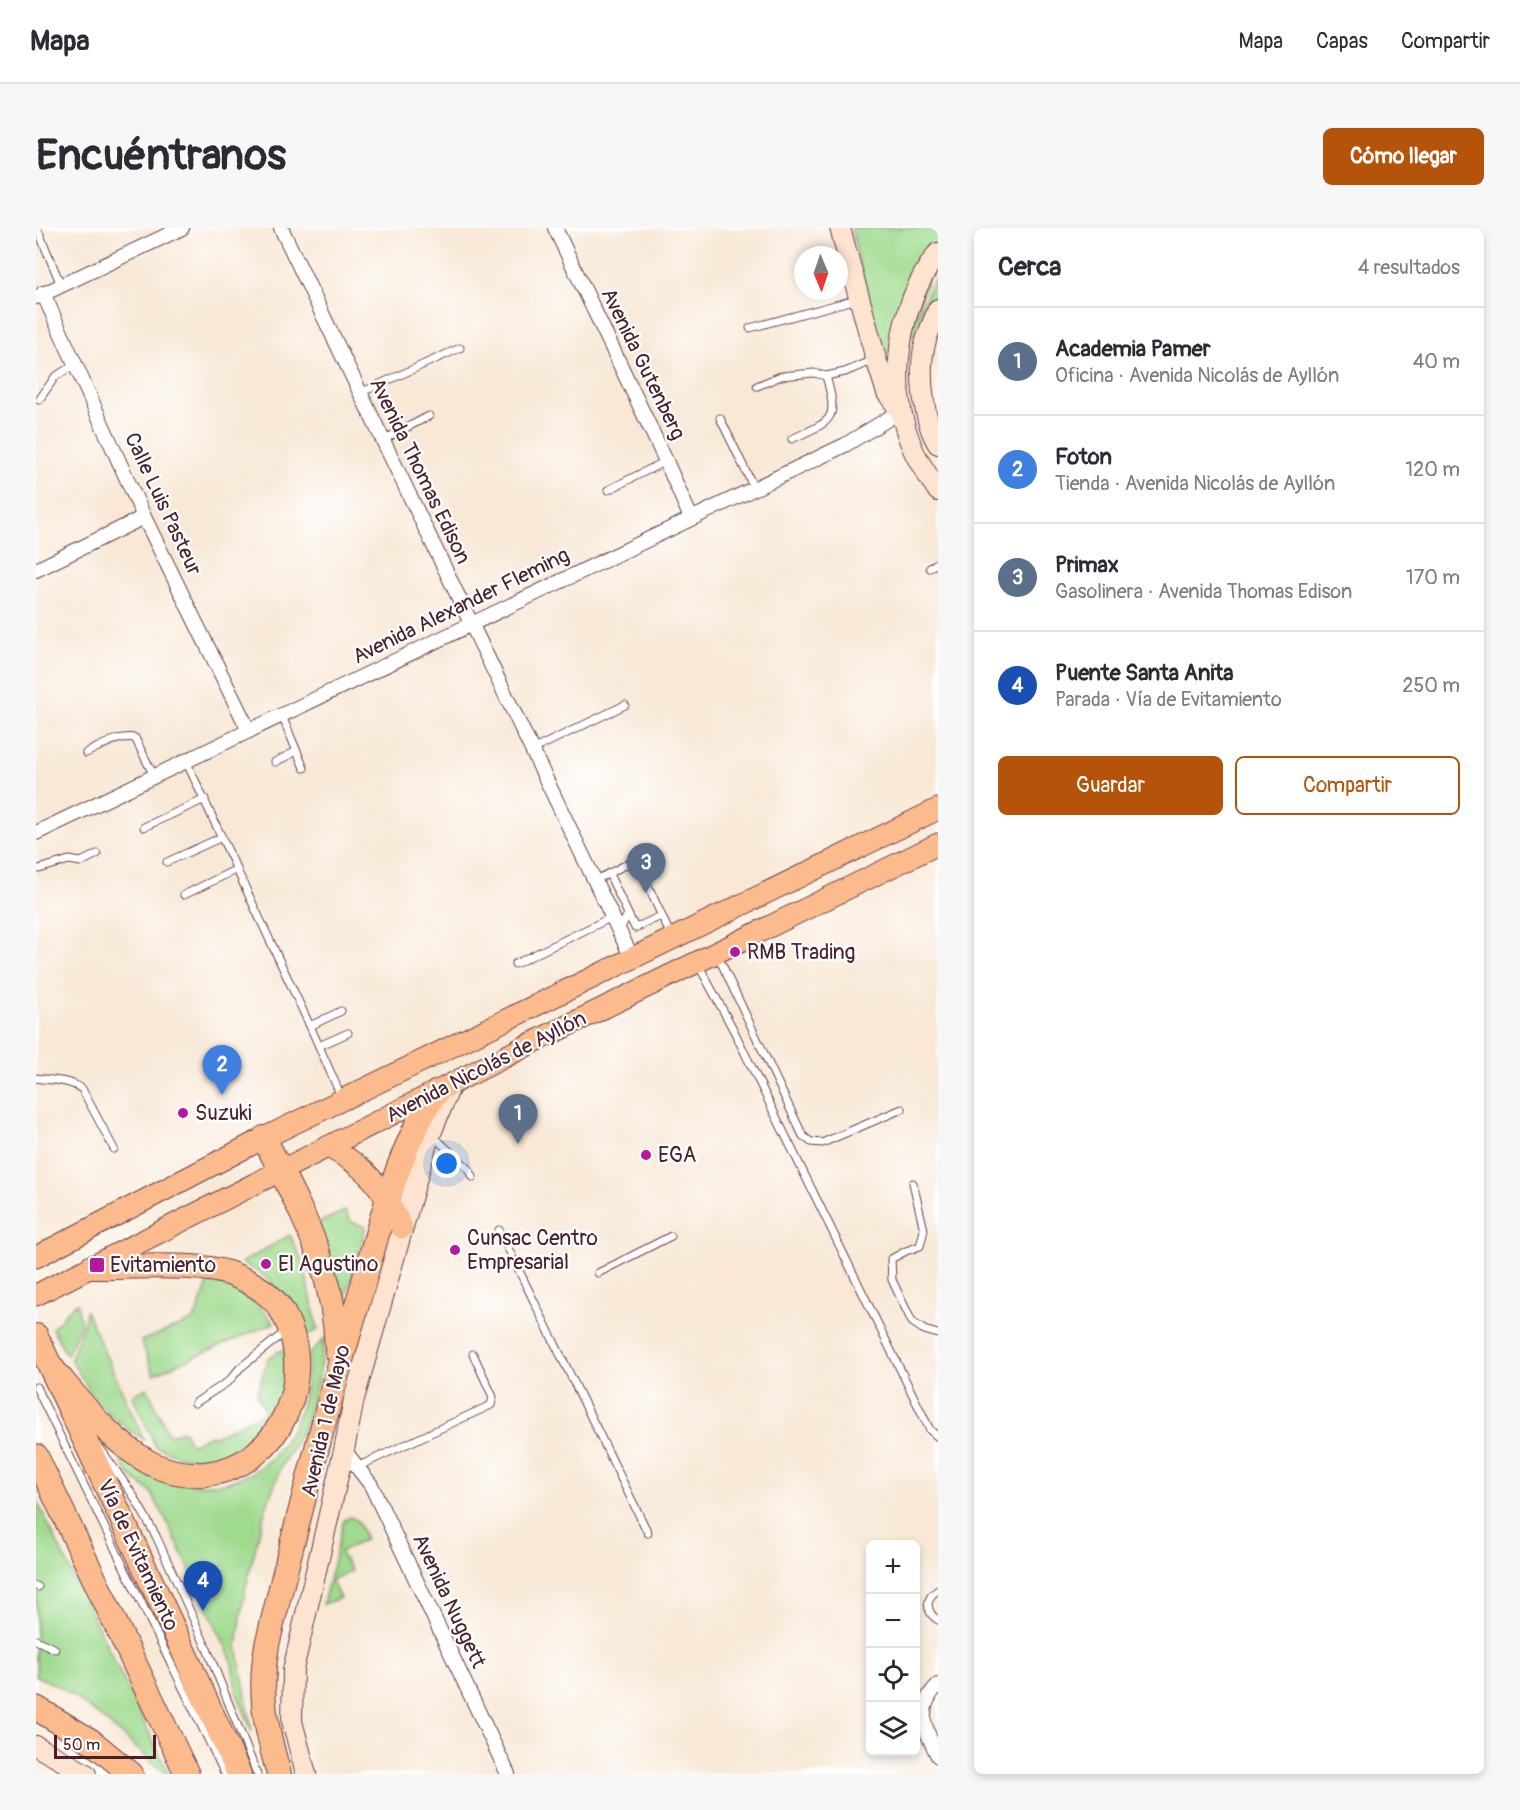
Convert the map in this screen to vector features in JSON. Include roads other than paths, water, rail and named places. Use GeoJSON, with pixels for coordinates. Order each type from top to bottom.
{"type":"FeatureCollection","features":[{"type":"Feature","properties":{"kind":"highway"},"geometry":{"type":"LineString","coordinates":[[279,1774],[267,1732],[262,1697],[263,1668],[298,1518],[336,1377],[389,1200],[407,1148],[422,1115],[444,1089]]}},
{"type":"Feature","properties":{"kind":"highway"},"geometry":{"type":"LineString","coordinates":[[264,1138],[314,1239],[329,1283],[337,1330],[336,1377]]}},
{"type":"Feature","properties":{"kind":"highway"},"geometry":{"type":"LineString","coordinates":[[51,1368],[100,1422],[134,1454],[153,1465],[174,1472],[211,1473],[225,1470],[248,1459],[266,1445],[283,1422],[293,1398],[296,1375],[295,1350],[290,1329],[282,1311],[269,1296],[249,1282],[225,1272],[189,1268],[92,1267]]}},
{"type":"Feature","properties":{"kind":"highway","name":"Vía de Evitamiento"},"geometry":{"type":"LineString","coordinates":[[36,1336],[173,1628],[238,1774]]}},
{"type":"Feature","properties":{"kind":"highway"},"geometry":{"type":"LineString","coordinates":[[36,1455],[187,1774]]}},
{"type":"Feature","properties":{"kind":"highway"},"geometry":{"type":"LineString","coordinates":[[36,1708],[91,1741],[131,1774]]}},
{"type":"Feature","properties":{"kind":"main road","name":"Avenida Nicolás de Ayllón"},"geometry":{"type":"LineString","coordinates":[[38,1252],[264,1138],[938,809]]}},
{"type":"Feature","properties":{"kind":"main road","name":"Avenida Nicolás de Ayllón"},"geometry":{"type":"LineString","coordinates":[[36,1295],[532,1043],[938,844]]}},
{"type":"Feature","properties":{"kind":"main road"},"geometry":{"type":"LineString","coordinates":[[328,1147],[346,1156],[377,1183],[389,1200],[402,1228]]}},
{"type":"Feature","properties":{"kind":"street"},"geometry":{"type":"LineString","coordinates":[[40,295],[182,228]]}},
{"type":"Feature","properties":{"kind":"street","name":"Avenida Thomas Edison"},"geometry":{"type":"LineString","coordinates":[[281,228],[632,958]]}},
{"type":"Feature","properties":{"kind":"street","name":"Avenida Gutenberg"},"geometry":{"type":"LineString","coordinates":[[555,228],[691,518]]}},
{"type":"Feature","properties":{"kind":"street"},"geometry":{"type":"LineString","coordinates":[[840,228],[887,393],[900,411]]}},
{"type":"Feature","properties":{"kind":"street"},"geometry":{"type":"LineString","coordinates":[[938,253],[922,279],[903,326],[897,370],[900,411],[912,448],[938,491]]}},
{"type":"Feature","properties":{"kind":"street","name":"Calle Luis Pasteur"},"geometry":{"type":"LineString","coordinates":[[40,295],[75,364],[144,517],[249,731]]}},
{"type":"Feature","properties":{"kind":"street"},"geometry":{"type":"LineString","coordinates":[[938,309],[925,345],[921,373],[932,435],[938,444]]}},
{"type":"Feature","properties":{"kind":"street"},"geometry":{"type":"LineString","coordinates":[[900,411],[926,407]]}},
{"type":"Feature","properties":{"kind":"street","name":"Avenida Alexander Fleming"},"geometry":{"type":"LineString","coordinates":[[36,833],[845,445],[900,411]]}},
{"type":"Feature","properties":{"kind":"street"},"geometry":{"type":"LineString","coordinates":[[36,570],[144,517]]}},
{"type":"Feature","properties":{"kind":"street","name":"Avenida 1 de Mayo"},"geometry":{"type":"LineString","coordinates":[[306,1774],[292,1721],[293,1670],[354,1398],[444,1089]]}},
{"type":"Feature","properties":{"kind":"street","name":"Avenida Nuggett"},"geometry":{"type":"LineString","coordinates":[[344,1450],[370,1485],[508,1774]]}},
{"type":"Feature","properties":{"kind":"street"},"geometry":{"type":"LineString","coordinates":[[938,1685],[927,1701],[924,1719],[924,1728],[938,1756]]}},
{"type":"Feature","properties":{"kind":"street"},"geometry":{"type":"LineString","coordinates":[[36,1746],[86,1774]]}},
{"type":"Feature","properties":{"kind":"lane"},"geometry":{"type":"LineString","coordinates":[[37,228],[61,285]]}},
{"type":"Feature","properties":{"kind":"lane"},"geometry":{"type":"LineString","coordinates":[[750,328],[860,298]]}},
{"type":"Feature","properties":{"kind":"lane"},"geometry":{"type":"LineString","coordinates":[[360,393],[460,348]]}},
{"type":"Feature","properties":{"kind":"lane"},"geometry":{"type":"LineString","coordinates":[[757,386],[781,375],[814,373],[826,376],[845,372],[876,359]]}},
{"type":"Feature","properties":{"kind":"lane"},"geometry":{"type":"LineString","coordinates":[[39,400],[55,377],[75,364]]}},
{"type":"Feature","properties":{"kind":"lane"},"geometry":{"type":"LineString","coordinates":[[792,440],[826,423],[832,411],[833,402],[826,376]]}},
{"type":"Feature","properties":{"kind":"lane"},"geometry":{"type":"LineString","coordinates":[[382,440],[429,416]]}},
{"type":"Feature","properties":{"kind":"lane"},"geometry":{"type":"LineString","coordinates":[[720,418],[754,488]]}},
{"type":"Feature","properties":{"kind":"lane"},"geometry":{"type":"LineString","coordinates":[[608,490],[666,461]]}},
{"type":"Feature","properties":{"kind":"lane"},"geometry":{"type":"LineString","coordinates":[[930,568],[938,562]]}},
{"type":"Feature","properties":{"kind":"lane"},"geometry":{"type":"LineString","coordinates":[[532,750],[625,705]]}},
{"type":"Feature","properties":{"kind":"lane"},"geometry":{"type":"LineString","coordinates":[[282,716],[304,768]]}},
{"type":"Feature","properties":{"kind":"lane"},"geometry":{"type":"LineString","coordinates":[[86,753],[119,739],[135,738],[154,776]]}},
{"type":"Feature","properties":{"kind":"lane"},"geometry":{"type":"LineString","coordinates":[[275,762],[297,751]]}},
{"type":"Feature","properties":{"kind":"lane"},"geometry":{"type":"LineString","coordinates":[[186,761],[310,1026],[342,1100]]}},
{"type":"Feature","properties":{"kind":"lane"},"geometry":{"type":"LineString","coordinates":[[144,826],[205,799]]}},
{"type":"Feature","properties":{"kind":"lane"},"geometry":{"type":"LineString","coordinates":[[167,862],[222,837]]}},
{"type":"Feature","properties":{"kind":"lane"},"geometry":{"type":"LineString","coordinates":[[39,869],[69,860],[81,862],[97,854]]}},
{"type":"Feature","properties":{"kind":"lane"},"geometry":{"type":"LineString","coordinates":[[594,881],[631,861],[637,862],[672,938]]}},
{"type":"Feature","properties":{"kind":"lane"},"geometry":{"type":"LineString","coordinates":[[184,895],[237,869]]}},
{"type":"Feature","properties":{"kind":"lane"},"geometry":{"type":"LineString","coordinates":[[609,874],[635,928],[661,916]]}},
{"type":"Feature","properties":{"kind":"lane"},"geometry":{"type":"LineString","coordinates":[[619,931],[628,914]]}},
{"type":"Feature","properties":{"kind":"lane"},"geometry":{"type":"LineString","coordinates":[[515,964],[612,917]]}},
{"type":"Feature","properties":{"kind":"lane"},"geometry":{"type":"LineString","coordinates":[[716,952],[803,1136],[811,1142],[822,1143],[902,1109]]}},
{"type":"Feature","properties":{"kind":"lane"},"geometry":{"type":"LineString","coordinates":[[697,962],[733,1029],[930,1430],[938,1437]]}},
{"type":"Feature","properties":{"kind":"lane"},"geometry":{"type":"LineString","coordinates":[[310,1026],[341,1011]]}},
{"type":"Feature","properties":{"kind":"lane"},"geometry":{"type":"LineString","coordinates":[[319,1046],[348,1033]]}},
{"type":"Feature","properties":{"kind":"lane"},"geometry":{"type":"LineString","coordinates":[[36,1078],[74,1084],[82,1089],[114,1149]]}},
{"type":"Feature","properties":{"kind":"lane"},"geometry":{"type":"LineString","coordinates":[[430,1134],[469,1169],[473,1177]]}},
{"type":"Feature","properties":{"kind":"lane"},"geometry":{"type":"LineString","coordinates":[[913,1183],[924,1230],[920,1246],[891,1259],[892,1280],[912,1322],[924,1330],[938,1334]]}},
{"type":"Feature","properties":{"kind":"lane"},"geometry":{"type":"LineString","coordinates":[[499,1230],[648,1533]]}},
{"type":"Feature","properties":{"kind":"lane"},"geometry":{"type":"LineString","coordinates":[[598,1273],[671,1236]]}},
{"type":"Feature","properties":{"kind":"lane"},"geometry":{"type":"LineString","coordinates":[[195,1403],[229,1381],[240,1368],[290,1329]]}},
{"type":"Feature","properties":{"kind":"lane"},"geometry":{"type":"LineString","coordinates":[[357,1467],[491,1405],[493,1397],[473,1354]]}},
{"type":"Feature","properties":{"kind":"lane"},"geometry":{"type":"LineString","coordinates":[[36,1387],[225,1774]]}},
{"type":"Feature","properties":{"kind":"lane"},"geometry":{"type":"LineString","coordinates":[[69,1410],[90,1434]]}},
{"type":"Feature","properties":{"kind":"lane"},"geometry":{"type":"LineString","coordinates":[[97,1443],[134,1495],[156,1536],[207,1649],[257,1774]]}},
{"type":"Feature","properties":{"kind":"lane"},"geometry":{"type":"LineString","coordinates":[[282,1619],[318,1463],[315,1452]]}},
{"type":"Feature","properties":{"kind":"lane"},"geometry":{"type":"LineString","coordinates":[[938,1590],[931,1596],[928,1604],[929,1612],[938,1620]]}},
{"type":"Feature","properties":{"kind":"lane"},"geometry":{"type":"LineString","coordinates":[[263,1668],[279,1630]]}},
{"type":"Feature","properties":{"kind":"lane"},"geometry":{"type":"LineString","coordinates":[[36,1640],[55,1649]]}},
{"type":"Feature","properties":{"kind":"place","name":"Primax"},"geometry":{"type":"Point","coordinates":[646,893]}},
{"type":"Feature","properties":{"kind":"place","name":"RMB Trading"},"geometry":{"type":"Point","coordinates":[735,952]}},
{"type":"Feature","properties":{"kind":"place","name":"Foton"},"geometry":{"type":"Point","coordinates":[222,1095]}},
{"type":"Feature","properties":{"kind":"place","name":"Suzuki"},"geometry":{"type":"Point","coordinates":[183,1113]}},
{"type":"Feature","properties":{"kind":"place","name":"Academia Pamer"},"geometry":{"type":"Point","coordinates":[518,1144]}},
{"type":"Feature","properties":{"kind":"place","name":"EGA"},"geometry":{"type":"Point","coordinates":[646,1155]}},
{"type":"Feature","properties":{"kind":"place","name":"Cunsac Centro Empresarial"},"geometry":{"type":"Point","coordinates":[455,1250]}},
{"type":"Feature","properties":{"kind":"place","name":"El Agustino"},"geometry":{"type":"Point","coordinates":[266,1264]}},
{"type":"Feature","properties":{"kind":"place","name":"Evitamiento"},"geometry":{"type":"Point","coordinates":[97,1265]}},
{"type":"Feature","properties":{"kind":"place","name":"Puente Santa Anita"},"geometry":{"type":"Point","coordinates":[203,1611]}}]}
